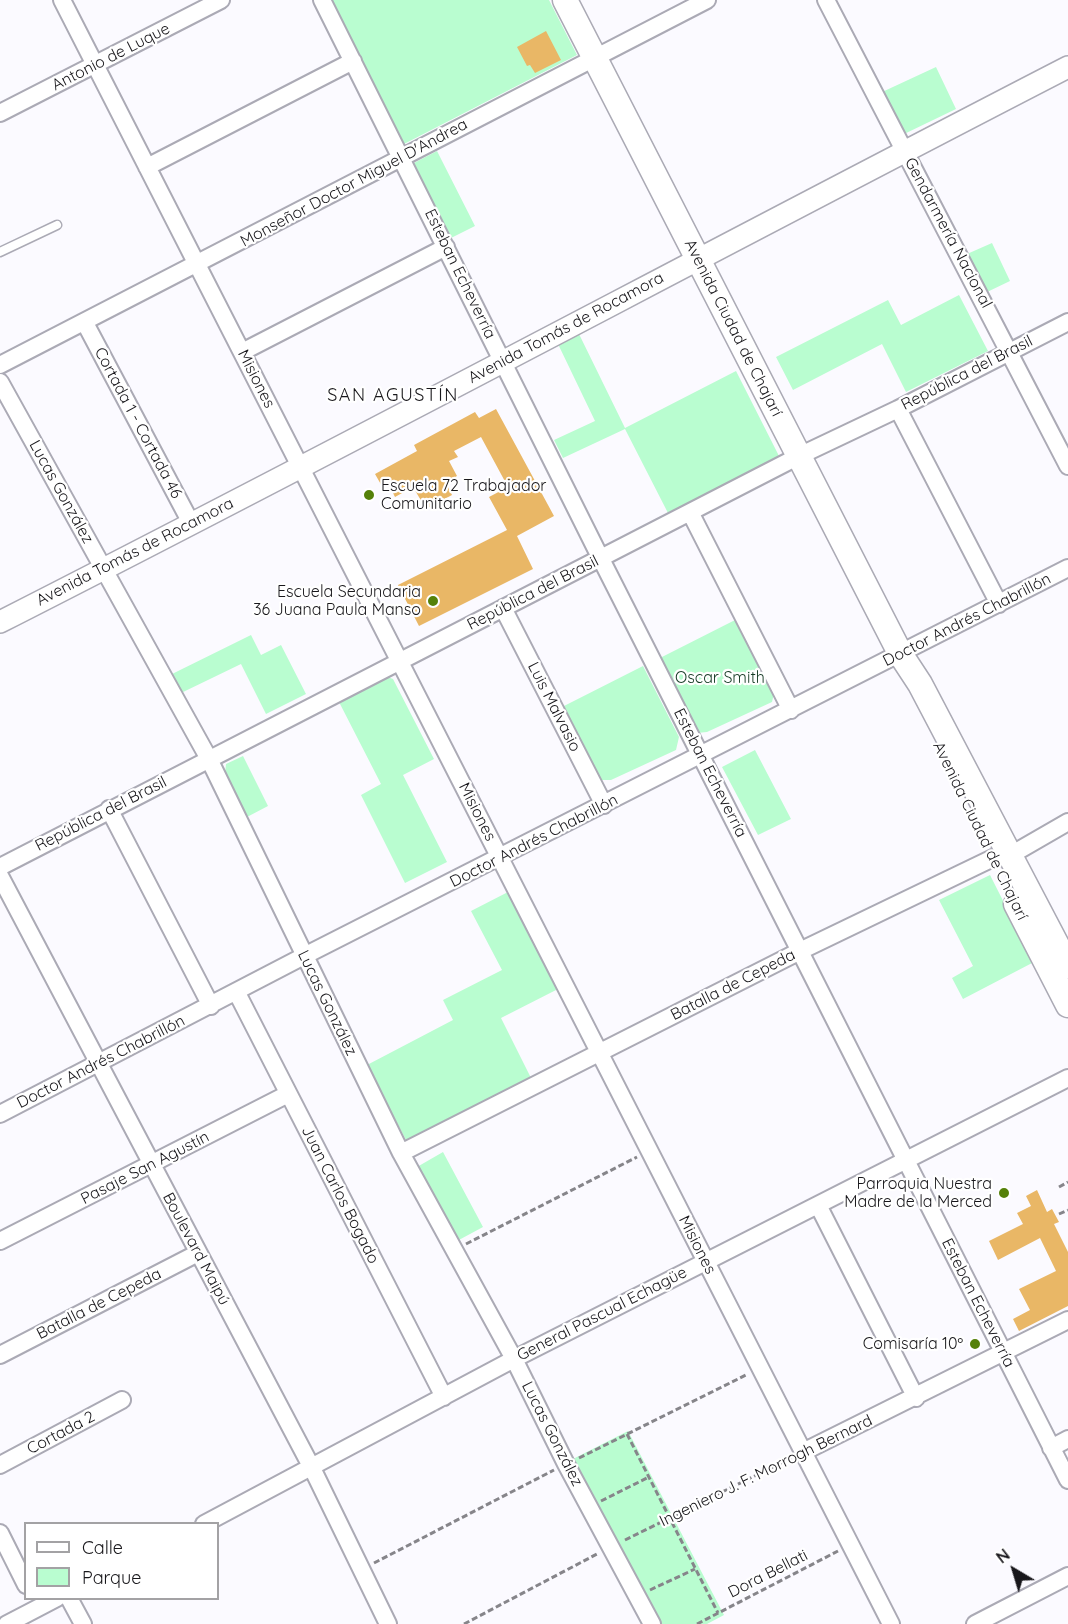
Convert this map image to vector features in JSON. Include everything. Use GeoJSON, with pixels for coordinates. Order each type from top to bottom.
{"type":"FeatureCollection","features":[{"type":"Feature","properties":{"kind":"main road","name":"Avenida Ciudad de Chajarí"},"geometry":{"type":"LineString","coordinates":[[565,0],[901,655],[920,684],[1068,1005]]}},
{"type":"Feature","properties":{"kind":"main road","name":"Avenida Ciudad de Chajarí"},"geometry":{"type":"LineString","coordinates":[[1001,857],[1068,966]]}},
{"type":"Feature","properties":{"kind":"street","name":"Misiones"},"geometry":{"type":"LineString","coordinates":[[62,0],[891,1624]]}},
{"type":"Feature","properties":{"kind":"street","name":"Antonio de Luque"},"geometry":{"type":"LineString","coordinates":[[0,113],[221,0]]}},
{"type":"Feature","properties":{"kind":"street","name":"Esteban Echeverría"},"geometry":{"type":"LineString","coordinates":[[322,0],[601,559],[1068,1480]]}},
{"type":"Feature","properties":{"kind":"street","name":"Monseñor Doctor Miguel D'Andrea"},"geometry":{"type":"LineString","coordinates":[[0,365],[706,0]]}},
{"type":"Feature","properties":{"kind":"street","name":"Gendarmería Nacional"},"geometry":{"type":"LineString","coordinates":[[826,0],[1068,466]]}},
{"type":"Feature","properties":{"kind":"street"},"geometry":{"type":"LineString","coordinates":[[147,167],[353,61]]}},
{"type":"Feature","properties":{"kind":"street","name":"Avenida Tomás de Rocamora"},"geometry":{"type":"LineString","coordinates":[[0,622],[504,363],[697,259],[1068,67]]}},
{"type":"Feature","properties":{"kind":"street"},"geometry":{"type":"LineString","coordinates":[[242,352],[446,247]]}},
{"type":"Feature","properties":{"kind":"street","name":"República del Brasil"},"geometry":{"type":"LineString","coordinates":[[0,867],[400,660],[691,514],[799,456],[898,409],[1068,322]]}},
{"type":"Feature","properties":{"kind":"street","name":"Cortada 1 - Cortada 46"},"geometry":{"type":"LineString","coordinates":[[85,323],[191,523]]}},
{"type":"Feature","properties":{"kind":"street","name":"Lucas González"},"geometry":{"type":"LineString","coordinates":[[0,382],[209,759],[401,1153],[514,1359],[589,1507],[652,1624]]}},
{"type":"Feature","properties":{"kind":"street"},"geometry":{"type":"LineString","coordinates":[[898,409],[999,604]]}},
{"type":"Feature","properties":{"kind":"street"},"geometry":{"type":"LineString","coordinates":[[691,514],[791,710]]}},
{"type":"Feature","properties":{"kind":"street","name":"Doctor Andrés Chabrillón"},"geometry":{"type":"LineString","coordinates":[[0,1114],[237,993],[304,956],[604,806],[1068,568]]}},
{"type":"Feature","properties":{"kind":"street","name":"Luis Malvasio"},"geometry":{"type":"LineString","coordinates":[[503,608],[604,806]]}},
{"type":"Feature","properties":{"kind":"street"},"geometry":{"type":"LineString","coordinates":[[109,810],[211,1006]]}},
{"type":"Feature","properties":{"kind":"street","name":"Batalla de Cepeda"},"geometry":{"type":"LineString","coordinates":[[401,1153],[800,951],[1001,857],[1068,822]]}},
{"type":"Feature","properties":{"kind":"street","name":"Boulevard Maipú"},"geometry":{"type":"LineString","coordinates":[[0,876],[312,1468],[388,1624]]}},
{"type":"Feature","properties":{"kind":"street","name":"Juan Carlos Bogado"},"geometry":{"type":"LineString","coordinates":[[237,993],[444,1398]]}},
{"type":"Feature","properties":{"kind":"street","name":"General Pascual Echagüe"},"geometry":{"type":"LineString","coordinates":[[208,1522],[514,1359],[1068,1078]]}},
{"type":"Feature","properties":{"kind":"street","name":"Pasaje San Agustín"},"geometry":{"type":"LineString","coordinates":[[0,1241],[288,1094]]}},
{"type":"Feature","properties":{"kind":"street"},"geometry":{"type":"LineString","coordinates":[[818,1205],[916,1398]]}},
{"type":"Feature","properties":{"kind":"street","name":"Batalla de Cepeda"},"geometry":{"type":"LineString","coordinates":[[0,1355],[198,1253]]}},
{"type":"Feature","properties":{"kind":"street","name":"Ingeniero J. F. Morrogh Bernard"},"geometry":{"type":"LineString","coordinates":[[803,1452],[916,1398],[1068,1320]]}},
{"type":"Feature","properties":{"kind":"street","name":"Cortada 2"},"geometry":{"type":"LineString","coordinates":[[0,1465],[122,1400]]}},
{"type":"Feature","properties":{"kind":"street"},"geometry":{"type":"LineString","coordinates":[[1052,1448],[1068,1439]]}},
{"type":"Feature","properties":{"kind":"street"},"geometry":{"type":"LineString","coordinates":[[0,1533],[24,1581]]}},
{"type":"Feature","properties":{"kind":"street"},"geometry":{"type":"LineString","coordinates":[[975,1624],[1068,1576]]}},
{"type":"Feature","properties":{"kind":"street"},"geometry":{"type":"LineString","coordinates":[[7,1624],[35,1603],[52,1600]]}},
{"type":"Feature","properties":{"kind":"street"},"geometry":{"type":"LineString","coordinates":[[70,1600],[83,1624]]}},
{"type":"Feature","properties":{"kind":"lane"},"geometry":{"type":"LineString","coordinates":[[0,252],[57,225]]}},
{"type":"Feature","properties":{"kind":"path"},"geometry":{"type":"LineString","coordinates":[[455,1249],[650,1151]]}},
{"type":"Feature","properties":{"kind":"path"},"geometry":{"type":"LineString","coordinates":[[1059,1187],[1068,1182]]}},
{"type":"Feature","properties":{"kind":"path"},"geometry":{"type":"LineString","coordinates":[[1059,1214],[1068,1210]]}},
{"type":"Feature","properties":{"kind":"path"},"geometry":{"type":"LineString","coordinates":[[627,1434],[718,1613]]}},
{"type":"Feature","properties":{"kind":"path","name":"Ingeniero J. F. Morrogh Bernard"},"geometry":{"type":"LineString","coordinates":[[464,1624],[611,1547],[803,1452]]}},
{"type":"Feature","properties":{"kind":"path"},"geometry":{"type":"LineString","coordinates":[[589,1507],[649,1477]]}},
{"type":"Feature","properties":{"kind":"path","name":"Dora Bellati"},"geometry":{"type":"LineString","coordinates":[[697,1624],[851,1545]]}},
{"type":"Feature","properties":{"kind":"path"},"geometry":{"type":"LineString","coordinates":[[638,1596],[695,1569]]}},
{"type":"Feature","properties":{"kind":"green space"},"geometry":{"type":"Polygon","coordinates":[[[331,0],[549,0],[577,55],[404,144],[331,0]]]}},
{"type":"Feature","properties":{"kind":"green space"},"geometry":{"type":"Polygon","coordinates":[[[936,67],[956,109],[900,136],[880,93],[936,67]]]}},
{"type":"Feature","properties":{"kind":"green space"},"geometry":{"type":"Polygon","coordinates":[[[437,151],[475,226],[449,239],[412,164],[437,151]]]}},
{"type":"Feature","properties":{"kind":"green space"},"geometry":{"type":"Polygon","coordinates":[[[992,243],[1010,281],[985,293],[967,254],[992,243]]]}},
{"type":"Feature","properties":{"kind":"green space"},"geometry":{"type":"Polygon","coordinates":[[[959,295],[988,351],[906,392],[882,344],[793,390],[776,357],[888,300],[901,325],[959,295]]]}},
{"type":"Feature","properties":{"kind":"green space"},"geometry":{"type":"Polygon","coordinates":[[[579,334],[625,428],[736,371],[779,456],[668,513],[625,429],[563,458],[554,440],[595,421],[558,344],[579,334]]]}},
{"type":"Feature","properties":{"kind":"green space","name":"Oscar Smith"},"geometry":{"type":"Polygon","coordinates":[[[739,618],[775,689],[772,702],[707,732],[697,733],[660,658],[739,618]]]}},
{"type":"Feature","properties":{"kind":"green space"},"geometry":{"type":"Polygon","coordinates":[[[251,635],[261,655],[281,645],[306,694],[266,714],[241,664],[179,694],[170,675],[251,635]]]}},
{"type":"Feature","properties":{"kind":"green space"},"geometry":{"type":"Polygon","coordinates":[[[643,666],[679,737],[676,750],[611,780],[601,780],[564,706],[643,666]]]}},
{"type":"Feature","properties":{"kind":"green space"},"geometry":{"type":"Polygon","coordinates":[[[385,676],[393,679],[434,759],[403,775],[447,862],[405,883],[361,795],[381,784],[338,700],[385,676]]]}},
{"type":"Feature","properties":{"kind":"green space"},"geometry":{"type":"Polygon","coordinates":[[[755,750],[791,819],[758,835],[722,767],[755,750]]]}},
{"type":"Feature","properties":{"kind":"green space"},"geometry":{"type":"Polygon","coordinates":[[[243,756],[268,806],[247,817],[225,774],[226,764],[243,756]]]}},
{"type":"Feature","properties":{"kind":"green space"},"geometry":{"type":"Polygon","coordinates":[[[990,875],[1034,962],[963,999],[952,978],[973,966],[939,900],[990,875]]]}},
{"type":"Feature","properties":{"kind":"green space"},"geometry":{"type":"Polygon","coordinates":[[[508,892],[558,989],[501,1018],[531,1078],[407,1142],[367,1065],[453,1020],[443,1000],[502,970],[471,911],[508,892]]]}},
{"type":"Feature","properties":{"kind":"green space"},"geometry":{"type":"Polygon","coordinates":[[[443,1152],[483,1227],[457,1241],[417,1167],[443,1152]]]}},
{"type":"Feature","properties":{"kind":"green space"},"geometry":{"type":"Polygon","coordinates":[[[628,1431],[724,1615],[707,1624],[656,1624],[571,1460],[628,1431]]]}},
{"type":"Feature","properties":{"kind":"building"},"geometry":{"type":"Polygon","coordinates":[[[546,31],[561,60],[535,73],[530,65],[527,66],[517,47],[546,31]]]}},
{"type":"Feature","properties":{"kind":"building"},"geometry":{"type":"Polygon","coordinates":[[[496,409],[554,516],[517,536],[533,569],[419,626],[398,585],[507,530],[489,497],[508,487],[481,437],[454,451],[458,457],[449,461],[457,476],[446,482],[452,495],[426,509],[413,487],[395,497],[389,485],[383,488],[375,474],[417,451],[414,445],[475,412],[479,418],[496,409]]]}},
{"type":"Feature","properties":{"kind":"building"},"geometry":{"type":"Polygon","coordinates":[[[1037,1190],[1047,1212],[1052,1209],[1059,1222],[1054,1224],[1068,1252],[1068,1306],[1019,1331],[1013,1319],[1030,1310],[1019,1289],[1056,1271],[1040,1238],[998,1260],[989,1241],[1023,1224],[1017,1213],[1031,1206],[1026,1196],[1037,1190]]]}},
{"type":"Feature","properties":{"kind":"place","name":"Escuela 72 Trabajador Comunitario"},"geometry":{"type":"Point","coordinates":[369,495]}},
{"type":"Feature","properties":{"kind":"place","name":"Escuela Secundaria 36 Juana Paula Manso"},"geometry":{"type":"Point","coordinates":[433,601]}},
{"type":"Feature","properties":{"kind":"place","name":"Parroquia Nuestra Madre de la Merced"},"geometry":{"type":"Point","coordinates":[1004,1193]}},
{"type":"Feature","properties":{"kind":"place","name":"Comisaría 10º"},"geometry":{"type":"Point","coordinates":[975,1344]}},
{"type":"Feature","properties":{"kind":"district","name":"SAN AGUSTÍN"},"geometry":{"type":"Point","coordinates":[393,396]}}]}
